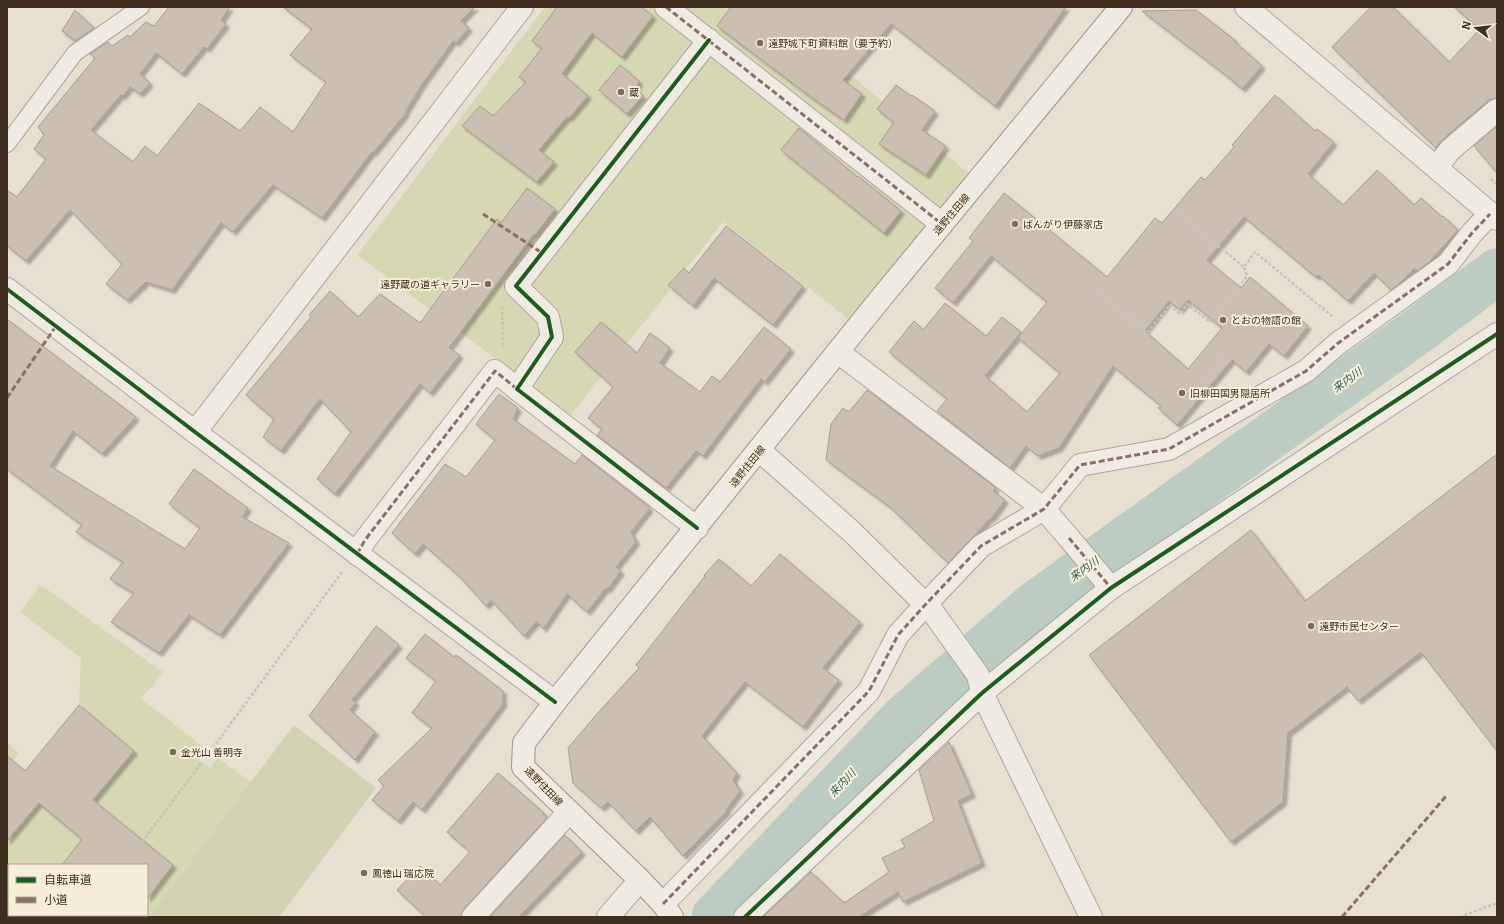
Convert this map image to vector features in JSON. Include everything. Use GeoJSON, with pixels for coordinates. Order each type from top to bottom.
{"type":"FeatureCollection","features":[{"type":"Feature","properties":{"kind":"street"},"geometry":{"type":"LineString","coordinates":[[195,432],[522,7]]}},
{"type":"Feature","properties":{"kind":"street"},"geometry":{"type":"LineString","coordinates":[[666,7],[942,224]]}},
{"type":"Feature","properties":{"kind":"street","name":"遠野住田線"},"geometry":{"type":"LineString","coordinates":[[669,912],[640,880],[523,767],[524,742],[838,352],[1121,7]]}},
{"type":"Feature","properties":{"kind":"street"},"geometry":{"type":"LineString","coordinates":[[669,912],[770,795],[869,691],[898,635],[928,608],[981,546],[1044,509],[1080,465],[1169,449],[1306,371],[1337,344],[1448,264],[1472,233],[1493,216],[1437,167],[1246,7]]}},
{"type":"Feature","properties":{"kind":"street"},"geometry":{"type":"LineString","coordinates":[[517,389],[552,337],[548,317],[516,286],[709,40]]}},
{"type":"Feature","properties":{"kind":"street"},"geometry":{"type":"LineString","coordinates":[[1437,167],[1450,150],[1497,110]]}},
{"type":"Feature","properties":{"kind":"street"},"geometry":{"type":"LineString","coordinates":[[7,289],[555,702]]}},
{"type":"Feature","properties":{"kind":"street"},"geometry":{"type":"LineString","coordinates":[[745,917],[980,684],[1112,588],[1497,334]]}},
{"type":"Feature","properties":{"kind":"street"},"geometry":{"type":"LineString","coordinates":[[838,352],[1044,509],[1112,588]]}},
{"type":"Feature","properties":{"kind":"street"},"geometry":{"type":"LineString","coordinates":[[357,554],[365,540],[495,371],[697,528]]}},
{"type":"Feature","properties":{"kind":"street"},"geometry":{"type":"LineString","coordinates":[[759,450],[852,532],[928,608],[980,684],[1091,917]]}},
{"type":"Feature","properties":{"kind":"street"},"geometry":{"type":"LineString","coordinates":[[473,917],[569,812]]}},
{"type":"Feature","properties":{"kind":"street"},"geometry":{"type":"LineString","coordinates":[[608,917],[640,880]]}},
{"type":"Feature","properties":{"kind":"lane"},"geometry":{"type":"LineString","coordinates":[[7,144],[75,53],[141,7]]}},
{"type":"Feature","properties":{"kind":"path"},"geometry":{"type":"LineString","coordinates":[[1094,289],[1147,333],[1170,305],[1180,314],[1187,304],[1210,322],[1229,301],[1247,276],[1244,266],[1175,210]]}},
{"type":"Feature","properties":{"kind":"path"},"geometry":{"type":"LineString","coordinates":[[1244,266],[1256,252],[1334,318]]}},
{"type":"Feature","properties":{"kind":"path"},"geometry":{"type":"LineString","coordinates":[[495,371],[503,348],[502,304],[516,286]]}},
{"type":"Feature","properties":{"kind":"path"},"geometry":{"type":"LineString","coordinates":[[1203,382],[1222,357],[1210,346],[1212,343]]}},
{"type":"Feature","properties":{"kind":"path"},"geometry":{"type":"LineString","coordinates":[[210,752],[357,554]]}},
{"type":"Feature","properties":{"kind":"path"},"geometry":{"type":"LineString","coordinates":[[142,842],[202,762]]}},
{"type":"Feature","properties":{"kind":"path"},"geometry":{"type":"LineString","coordinates":[[1460,917],[1497,903]]}},
{"type":"Feature","properties":{"kind":"green space"},"geometry":{"type":"Polygon","coordinates":[[[545,7],[769,7],[978,181],[858,326],[723,222],[571,415],[357,255],[545,7]]]}},
{"type":"Feature","properties":{"kind":"green space"},"geometry":{"type":"Polygon","coordinates":[[[41,585],[163,672],[141,699],[201,745],[194,756],[210,768],[218,758],[251,782],[149,917],[67,916],[148,916],[148,898],[173,865],[93,800],[134,750],[79,705],[81,658],[20,612],[41,585]]]}},
{"type":"Feature","properties":{"kind":"green space"},"geometry":{"type":"Polygon","coordinates":[[[294,725],[376,788],[279,917],[149,917],[294,725]]]}},
{"type":"Feature","properties":{"kind":"green space"},"geometry":{"type":"Polygon","coordinates":[[[7,743],[19,753],[7,767],[7,743]]]}},
{"type":"Feature","properties":{"kind":"green space"},"geometry":{"type":"Polygon","coordinates":[[[39,803],[82,839],[65,861],[69,864],[8,864],[8,871],[7,841],[39,803]]]}},
{"type":"Feature","properties":{"kind":"green space"},"geometry":{"type":"Polygon","coordinates":[[[7,870],[8,916],[68,917],[7,917],[7,870]]]}},
{"type":"Feature","properties":{"kind":"building"},"geometry":{"type":"Polygon","coordinates":[[[169,7],[230,7],[221,20],[226,24],[207,49],[204,47],[182,74],[156,53],[140,74],[150,83],[140,94],[130,87],[123,96],[121,95],[91,130],[133,162],[145,146],[157,156],[199,103],[240,131],[260,107],[293,132],[326,82],[290,55],[312,29],[283,7],[475,7],[461,21],[469,28],[456,43],[453,41],[423,83],[405,112],[406,113],[373,153],[372,152],[322,218],[273,185],[233,232],[221,223],[172,290],[146,282],[127,300],[106,284],[122,264],[70,210],[26,261],[7,246],[7,190],[17,197],[46,159],[34,149],[44,135],[38,127],[95,58],[90,54],[108,42],[112,46],[128,35],[130,37],[146,22],[154,26],[169,7]]]}},
{"type":"Feature","properties":{"kind":"building"},"geometry":{"type":"Polygon","coordinates":[[[557,7],[641,7],[653,16],[622,57],[592,33],[562,74],[588,96],[569,118],[567,117],[539,150],[554,162],[537,182],[462,126],[480,106],[493,116],[526,82],[519,77],[542,48],[532,41],[557,7]]]}},
{"type":"Feature","properties":{"kind":"building"},"geometry":{"type":"Polygon","coordinates":[[[731,7],[1066,7],[995,106],[891,24],[843,80],[862,94],[844,120],[717,26],[731,7]]]}},
{"type":"Feature","properties":{"kind":"building"},"geometry":{"type":"Polygon","coordinates":[[[1371,7],[1393,7],[1449,62],[1480,29],[1454,7],[1497,7],[1497,98],[1489,100],[1442,140],[1436,148],[1332,47],[1371,7]]]}},
{"type":"Feature","properties":{"kind":"building"},"geometry":{"type":"Polygon","coordinates":[[[75,10],[94,28],[75,41],[62,31],[75,10]]]}},
{"type":"Feature","properties":{"kind":"building"},"geometry":{"type":"Polygon","coordinates":[[[1196,10],[1236,41],[1235,42],[1262,66],[1242,89],[1142,11],[1196,10]]]}},
{"type":"Feature","properties":{"kind":"building"},"geometry":{"type":"Polygon","coordinates":[[[620,65],[639,81],[636,90],[643,96],[627,114],[599,90],[620,65]]]}},
{"type":"Feature","properties":{"kind":"building"},"geometry":{"type":"Polygon","coordinates":[[[896,85],[935,111],[922,130],[946,146],[926,175],[879,144],[894,122],[877,109],[896,85]]]}},
{"type":"Feature","properties":{"kind":"building"},"geometry":{"type":"Polygon","coordinates":[[[1275,95],[1315,131],[1317,129],[1334,142],[1308,174],[1343,205],[1377,170],[1414,205],[1421,198],[1458,230],[1430,261],[1418,271],[1414,269],[1391,290],[1374,273],[1348,301],[1318,275],[1316,277],[1244,217],[1207,260],[1241,288],[1250,277],[1308,326],[1284,356],[1269,344],[1246,372],[1232,360],[1177,425],[1158,408],[1161,406],[1113,366],[1059,448],[1038,456],[1026,446],[1010,468],[937,411],[947,399],[889,352],[914,321],[923,330],[945,303],[986,336],[1002,317],[1021,332],[985,376],[1027,412],[1060,373],[1018,338],[1047,302],[991,256],[953,303],[935,288],[973,241],[969,238],[1004,193],[1107,277],[1155,218],[1162,223],[1201,177],[1205,180],[1234,147],[1232,145],[1275,95]],[[1188,300],[1180,310],[1169,301],[1145,331],[1188,369],[1222,328],[1188,300]]]}},
{"type":"Feature","properties":{"kind":"building"},"geometry":{"type":"Polygon","coordinates":[[[1497,126],[1497,173],[1474,146],[1497,126]]]}},
{"type":"Feature","properties":{"kind":"building"},"geometry":{"type":"Polygon","coordinates":[[[799,128],[857,177],[858,176],[901,211],[884,233],[781,150],[799,128]]]}},
{"type":"Feature","properties":{"kind":"building"},"geometry":{"type":"Polygon","coordinates":[[[527,188],[555,209],[535,235],[534,234],[449,348],[460,355],[430,393],[420,384],[335,494],[317,479],[351,432],[320,399],[281,451],[263,437],[274,419],[246,395],[311,317],[309,315],[330,291],[358,317],[380,294],[420,323],[497,219],[501,223],[527,188]]]}},
{"type":"Feature","properties":{"kind":"building"},"geometry":{"type":"Polygon","coordinates":[[[726,226],[803,286],[773,325],[714,278],[693,306],[668,285],[684,268],[689,273],[726,226]]]}},
{"type":"Feature","properties":{"kind":"building"},"geometry":{"type":"Polygon","coordinates":[[[7,319],[136,417],[102,454],[73,431],[50,466],[185,549],[200,528],[169,504],[194,469],[248,508],[242,517],[289,543],[220,635],[189,615],[159,653],[111,622],[134,593],[110,579],[123,562],[76,532],[82,525],[7,469],[7,319]]]}},
{"type":"Feature","properties":{"kind":"building"},"geometry":{"type":"Polygon","coordinates":[[[601,322],[637,353],[650,333],[670,348],[660,363],[700,392],[712,376],[720,382],[764,327],[791,349],[765,382],[761,379],[703,456],[696,451],[666,488],[597,435],[602,429],[588,418],[613,387],[575,352],[601,322]]]}},
{"type":"Feature","properties":{"kind":"building"},"geometry":{"type":"Polygon","coordinates":[[[867,390],[996,488],[993,491],[1005,500],[991,519],[990,518],[948,563],[890,507],[826,460],[831,424],[843,408],[849,412],[867,390]]]}},
{"type":"Feature","properties":{"kind":"building"},"geometry":{"type":"Polygon","coordinates":[[[499,394],[518,408],[513,419],[575,464],[582,455],[650,508],[631,532],[636,542],[616,567],[621,571],[608,589],[606,588],[587,612],[567,594],[543,629],[537,621],[524,636],[491,600],[486,606],[461,578],[423,544],[415,554],[392,533],[445,464],[466,477],[495,440],[476,424],[499,394]]]}},
{"type":"Feature","properties":{"kind":"building","name":"遠野市民センター"},"geometry":{"type":"Polygon","coordinates":[[[1497,454],[1497,751],[1421,652],[1358,701],[1347,687],[1288,733],[1283,802],[1231,842],[1089,655],[1251,530],[1305,601],[1497,454]]]}},
{"type":"Feature","properties":{"kind":"building"},"geometry":{"type":"Polygon","coordinates":[[[780,554],[860,622],[823,668],[839,680],[803,727],[745,682],[702,736],[737,773],[733,780],[740,791],[726,810],[727,811],[683,856],[650,817],[636,831],[608,802],[601,808],[573,783],[568,748],[639,668],[636,665],[705,576],[704,575],[719,559],[751,586],[780,554]]]}},
{"type":"Feature","properties":{"kind":"building"},"geometry":{"type":"Polygon","coordinates":[[[376,626],[399,645],[352,700],[356,702],[350,710],[375,732],[355,760],[309,716],[376,626]]]}},
{"type":"Feature","properties":{"kind":"building"},"geometry":{"type":"Polygon","coordinates":[[[425,634],[454,657],[456,655],[503,691],[503,704],[422,810],[413,802],[398,821],[372,800],[384,786],[378,780],[432,728],[412,713],[436,681],[406,658],[425,634]]]}},
{"type":"Feature","properties":{"kind":"building"},"geometry":{"type":"Polygon","coordinates":[[[79,705],[134,751],[93,800],[173,865],[148,898],[148,864],[63,864],[82,839],[39,803],[7,841],[7,756],[25,771],[79,705]]]}},
{"type":"Feature","properties":{"kind":"building"},"geometry":{"type":"Polygon","coordinates":[[[949,742],[972,794],[958,801],[982,863],[903,902],[898,892],[859,917],[763,917],[811,872],[844,903],[889,872],[882,858],[905,847],[901,840],[934,821],[919,770],[949,742]]]}},
{"type":"Feature","properties":{"kind":"building"},"geometry":{"type":"Polygon","coordinates":[[[498,773],[544,813],[543,814],[547,818],[464,909],[461,917],[426,917],[397,890],[420,866],[440,885],[470,852],[447,832],[498,773]]]}},
{"type":"Feature","properties":{"kind":"building"},"geometry":{"type":"Polygon","coordinates":[[[565,835],[582,852],[519,917],[490,917],[565,835]]]}},
{"type":"Feature","properties":{"kind":"waterway","name":"来内川"},"geometry":{"type":"LineString","coordinates":[[715,917],[906,716],[1037,603],[1412,335],[1497,272]]}},
{"type":"Feature","properties":{"kind":"marked path"},"geometry":{"type":"LineString","coordinates":[[666,7],[942,224]]}},
{"type":"Feature","properties":{"kind":"marked path"},"geometry":{"type":"LineString","coordinates":[[483,214],[542,253]]}},
{"type":"Feature","properties":{"kind":"marked path"},"geometry":{"type":"LineString","coordinates":[[663,904],[869,691],[898,635],[981,546],[1044,509],[1080,465],[1169,449],[1306,371],[1337,344],[1448,264],[1472,233],[1490,214]]}},
{"type":"Feature","properties":{"kind":"marked path"},"geometry":{"type":"LineString","coordinates":[[7,398],[56,326]]}},
{"type":"Feature","properties":{"kind":"marked path"},"geometry":{"type":"LineString","coordinates":[[357,554],[365,540],[495,371],[517,389]]}},
{"type":"Feature","properties":{"kind":"marked path"},"geometry":{"type":"LineString","coordinates":[[1069,538],[1111,588]]}},
{"type":"Feature","properties":{"kind":"marked path"},"geometry":{"type":"LineString","coordinates":[[1342,917],[1447,795]]}},
{"type":"Feature","properties":{"kind":"cycle path"},"geometry":{"type":"LineString","coordinates":[[697,528],[517,389],[552,337],[548,317],[516,286],[709,40]]}},
{"type":"Feature","properties":{"kind":"cycle path"},"geometry":{"type":"LineString","coordinates":[[7,289],[555,702]]}},
{"type":"Feature","properties":{"kind":"cycle path"},"geometry":{"type":"LineString","coordinates":[[745,917],[982,693],[1111,588],[1497,334]]}},
{"type":"Feature","properties":{"kind":"place","name":"遠野城下町資料館（要予約）"},"geometry":{"type":"Point","coordinates":[760,43]}},
{"type":"Feature","properties":{"kind":"place","name":"蔵"},"geometry":{"type":"Point","coordinates":[621,92]}},
{"type":"Feature","properties":{"kind":"place","name":"ばんがり伊藤家店"},"geometry":{"type":"Point","coordinates":[1015,224]}},
{"type":"Feature","properties":{"kind":"place","name":"遠野蔵の道ギャラリー"},"geometry":{"type":"Point","coordinates":[488,284]}},
{"type":"Feature","properties":{"kind":"place","name":"とおの物語の館"},"geometry":{"type":"Point","coordinates":[1223,320]}},
{"type":"Feature","properties":{"kind":"place","name":"旧柳田国男隠居所"},"geometry":{"type":"Point","coordinates":[1182,393]}},
{"type":"Feature","properties":{"kind":"place","name":"遠野市民センター"},"geometry":{"type":"Point","coordinates":[1311,626]}},
{"type":"Feature","properties":{"kind":"place","name":"金光山 善明寺"},"geometry":{"type":"Point","coordinates":[173,752]}},
{"type":"Feature","properties":{"kind":"place","name":"鳳徳山 瑞応院"},"geometry":{"type":"Point","coordinates":[364,873]}}]}
